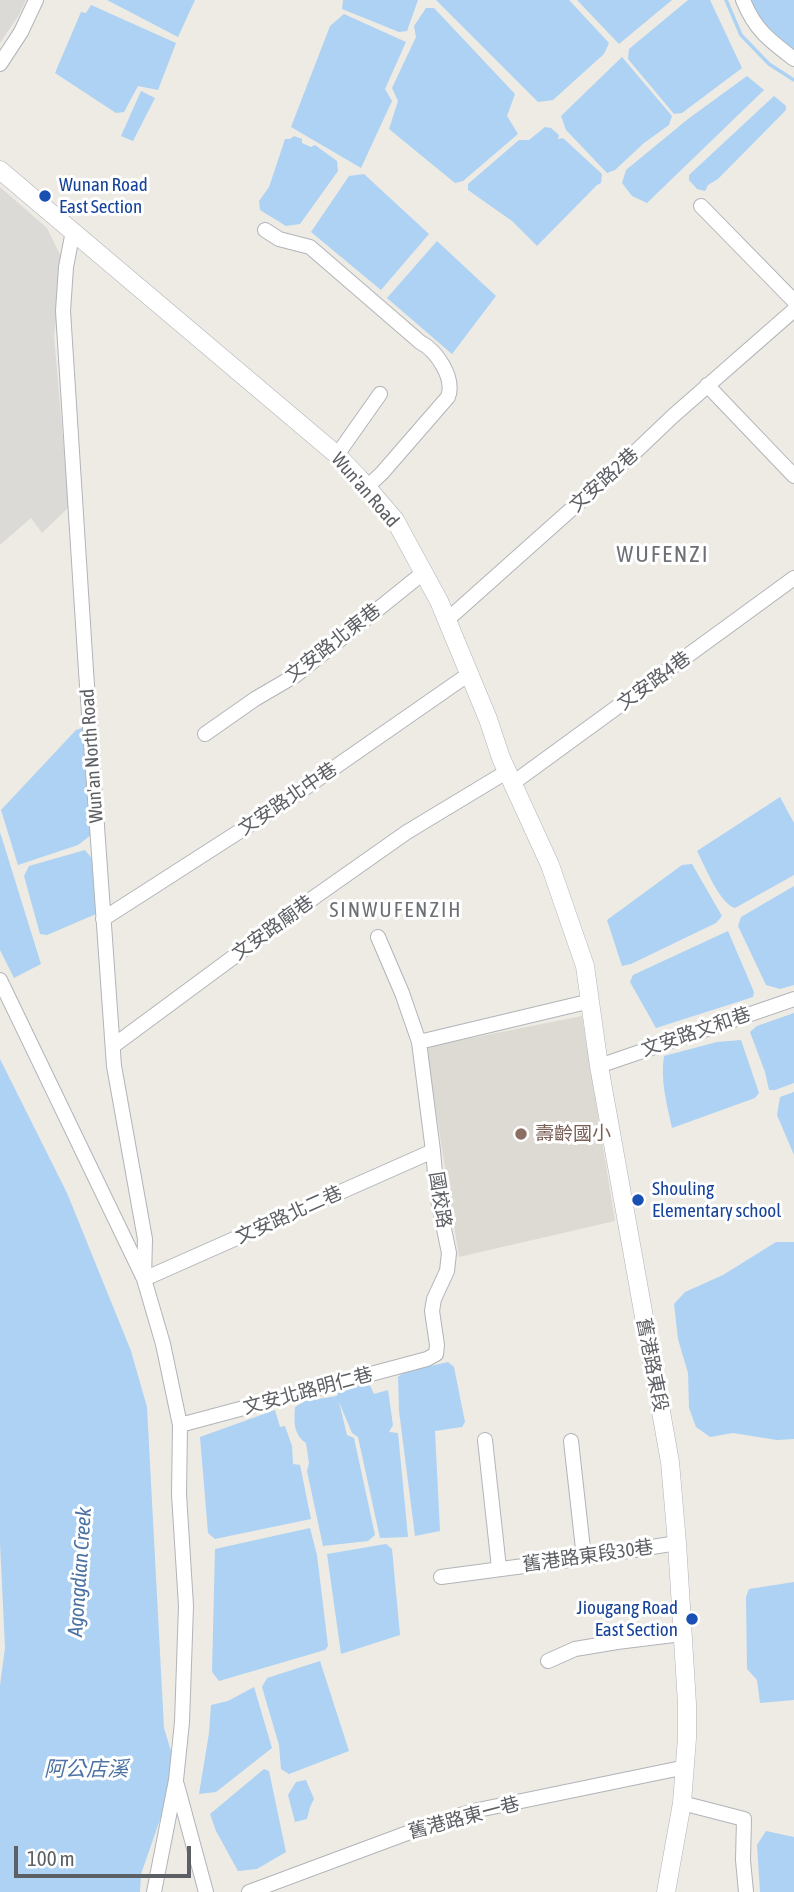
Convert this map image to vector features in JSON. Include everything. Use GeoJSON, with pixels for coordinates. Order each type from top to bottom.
{"type":"FeatureCollection","features":[{"type":"Feature","properties":{"kind":"street"},"geometry":{"type":"LineString","coordinates":[[0,64],[21,32],[36,0]]}},
{"type":"Feature","properties":{"kind":"street"},"geometry":{"type":"LineString","coordinates":[[743,0],[759,30],[794,59]]}},
{"type":"Feature","properties":{"kind":"street","name":"Wun'an Road"},"geometry":{"type":"LineString","coordinates":[[0,170],[337,455],[395,520],[446,620],[510,777],[550,865],[585,966]]}},
{"type":"Feature","properties":{"kind":"street"},"geometry":{"type":"LineString","coordinates":[[701,206],[794,301]]}},
{"type":"Feature","properties":{"kind":"street"},"geometry":{"type":"LineString","coordinates":[[265,230],[279,239],[310,247],[428,346],[440,361],[449,380],[451,389],[448,397],[367,487]]}},
{"type":"Feature","properties":{"kind":"street","name":"Wun'an North Road"},"geometry":{"type":"LineString","coordinates":[[73,231],[66,267],[63,311],[103,919],[114,1066],[145,1238],[144,1279]]}},
{"type":"Feature","properties":{"kind":"street","name":"文安路2巷"},"geometry":{"type":"LineString","coordinates":[[446,620],[794,310]]}},
{"type":"Feature","properties":{"kind":"street"},"geometry":{"type":"LineString","coordinates":[[707,385],[794,476]]}},
{"type":"Feature","properties":{"kind":"street"},"geometry":{"type":"LineString","coordinates":[[337,455],[380,394]]}},
{"type":"Feature","properties":{"kind":"street","name":"文安路北東巷"},"geometry":{"type":"LineString","coordinates":[[205,734],[255,699],[296,675],[423,573]]}},
{"type":"Feature","properties":{"kind":"street","name":"文安路4巷"},"geometry":{"type":"LineString","coordinates":[[510,777],[794,578]]}},
{"type":"Feature","properties":{"kind":"street","name":"文安路北中巷"},"geometry":{"type":"LineString","coordinates":[[103,919],[282,804],[469,674]]}},
{"type":"Feature","properties":{"kind":"street","name":"文安路廟巷"},"geometry":{"type":"LineString","coordinates":[[113,1046],[407,832],[510,777]]}},
{"type":"Feature","properties":{"kind":"street","name":"國校路"},"geometry":{"type":"LineString","coordinates":[[378,937],[419,1042],[437,1195],[449,1253],[447,1271],[434,1299],[432,1311],[436,1354]]}},
{"type":"Feature","properties":{"kind":"street","name":"舊港路東段"},"geometry":{"type":"LineString","coordinates":[[585,966],[598,1066],[670,1462],[687,1704],[686,1767],[682,1803],[666,1892]]}},
{"type":"Feature","properties":{"kind":"street"},"geometry":{"type":"LineString","coordinates":[[0,980],[144,1279],[163,1344],[180,1425],[179,1494],[186,1606],[182,1723],[176,1780],[154,1892]]}},
{"type":"Feature","properties":{"kind":"street","name":"文安路文和巷"},"geometry":{"type":"LineString","coordinates":[[598,1066],[794,999]]}},
{"type":"Feature","properties":{"kind":"street"},"geometry":{"type":"LineString","coordinates":[[419,1042],[590,1001]]}},
{"type":"Feature","properties":{"kind":"street","name":"文安路北二巷"},"geometry":{"type":"LineString","coordinates":[[144,1279],[433,1151]]}},
{"type":"Feature","properties":{"kind":"street","name":"文安北路明仁巷"},"geometry":{"type":"LineString","coordinates":[[180,1425],[427,1359],[436,1354]]}},
{"type":"Feature","properties":{"kind":"street"},"geometry":{"type":"LineString","coordinates":[[485,1440],[499,1568]]}},
{"type":"Feature","properties":{"kind":"street"},"geometry":{"type":"LineString","coordinates":[[571,1441],[584,1558]]}},
{"type":"Feature","properties":{"kind":"street","name":"舊港路東段30巷"},"geometry":{"type":"LineString","coordinates":[[441,1577],[677,1543]]}},
{"type":"Feature","properties":{"kind":"street"},"geometry":{"type":"LineString","coordinates":[[548,1661],[575,1649],[682,1634]]}},
{"type":"Feature","properties":{"kind":"street","name":"舊港路東一巷"},"geometry":{"type":"LineString","coordinates":[[249,1892],[437,1822],[471,1812],[686,1767]]}},
{"type":"Feature","properties":{"kind":"street"},"geometry":{"type":"LineString","coordinates":[[176,1780],[206,1892]]}},
{"type":"Feature","properties":{"kind":"street"},"geometry":{"type":"LineString","coordinates":[[682,1803],[744,1819],[743,1860],[746,1892]]}},
{"type":"Feature","properties":{"kind":"shaded area"},"geometry":{"type":"Polygon","coordinates":[[[0,0],[26,0],[0,43],[0,0]]]}},
{"type":"Feature","properties":{"kind":"shaded area"},"geometry":{"type":"Polygon","coordinates":[[[0,187],[47,228],[63,261],[54,336],[69,507],[42,533],[31,518],[0,545],[0,187]]]}},
{"type":"Feature","properties":{"kind":"shaded area","name":"壽齡國小"},"geometry":{"type":"Polygon","coordinates":[[[582,1016],[615,1221],[459,1257],[426,1047],[582,1016]]]}},
{"type":"Feature","properties":{"kind":"water"},"geometry":{"type":"Polygon","coordinates":[[[107,0],[195,0],[178,37],[107,0]]]}},
{"type":"Feature","properties":{"kind":"water"},"geometry":{"type":"Polygon","coordinates":[[[343,0],[418,0],[407,31],[399,32],[342,9],[343,0]]]}},
{"type":"Feature","properties":{"kind":"water"},"geometry":{"type":"Polygon","coordinates":[[[436,0],[569,0],[609,43],[604,54],[553,100],[538,102],[436,0]]]}},
{"type":"Feature","properties":{"kind":"water"},"geometry":{"type":"Polygon","coordinates":[[[577,0],[672,0],[619,44],[577,0]]]}},
{"type":"Feature","properties":{"kind":"water"},"geometry":{"type":"Polygon","coordinates":[[[688,0],[710,0],[742,68],[682,113],[674,114],[628,59],[629,49],[688,0]]]}},
{"type":"Feature","properties":{"kind":"water"},"geometry":{"type":"Polygon","coordinates":[[[747,0],[794,0],[794,58],[779,45],[747,0]]]}},
{"type":"Feature","properties":{"kind":"water"},"geometry":{"type":"Polygon","coordinates":[[[91,5],[176,43],[158,90],[138,86],[124,112],[116,113],[55,73],[81,12],[86,13],[91,5]]]}},
{"type":"Feature","properties":{"kind":"water"},"geometry":{"type":"Polygon","coordinates":[[[426,8],[434,8],[515,94],[507,116],[518,134],[463,181],[455,183],[389,129],[398,101],[392,88],[416,37],[414,26],[426,8]]]}},
{"type":"Feature","properties":{"kind":"water"},"geometry":{"type":"Polygon","coordinates":[[[344,14],[406,42],[385,89],[392,101],[361,168],[291,127],[330,26],[344,14]]]}},
{"type":"Feature","properties":{"kind":"water"},"geometry":{"type":"Polygon","coordinates":[[[622,57],[672,116],[669,125],[644,143],[615,170],[607,173],[566,130],[561,116],[622,57]]]}},
{"type":"Feature","properties":{"kind":"water"},"geometry":{"type":"Polygon","coordinates":[[[747,76],[764,90],[647,203],[632,196],[622,183],[626,170],[688,119],[747,76]]]}},
{"type":"Feature","properties":{"kind":"water"},"geometry":{"type":"Polygon","coordinates":[[[141,91],[155,98],[133,141],[121,136],[141,91]]]}},
{"type":"Feature","properties":{"kind":"water"},"geometry":{"type":"Polygon","coordinates":[[[774,96],[786,106],[786,110],[718,179],[708,185],[705,191],[697,189],[689,180],[689,175],[774,96]]]}},
{"type":"Feature","properties":{"kind":"water"},"geometry":{"type":"Polygon","coordinates":[[[545,127],[551,128],[559,135],[558,139],[563,138],[602,174],[601,183],[537,246],[512,221],[468,190],[468,184],[519,140],[529,140],[545,127]]]}},
{"type":"Feature","properties":{"kind":"water"},"geometry":{"type":"Polygon","coordinates":[[[294,136],[311,147],[315,145],[337,161],[338,171],[300,224],[286,226],[260,210],[259,201],[269,187],[285,139],[294,136]]]}},
{"type":"Feature","properties":{"kind":"water"},"geometry":{"type":"Polygon","coordinates":[[[364,174],[429,234],[381,290],[311,232],[349,176],[364,174]]]}},
{"type":"Feature","properties":{"kind":"water"},"geometry":{"type":"Polygon","coordinates":[[[437,241],[496,296],[452,354],[387,298],[437,241]]]}},
{"type":"Feature","properties":{"kind":"water"},"geometry":{"type":"Polygon","coordinates":[[[85,727],[91,835],[78,845],[18,865],[1,810],[76,730],[85,727]]]}},
{"type":"Feature","properties":{"kind":"water"},"geometry":{"type":"Polygon","coordinates":[[[780,797],[794,823],[794,875],[735,908],[718,892],[697,851],[780,797]]]}},
{"type":"Feature","properties":{"kind":"water"},"geometry":{"type":"Polygon","coordinates":[[[0,832],[41,964],[14,978],[0,950],[0,832]]]}},
{"type":"Feature","properties":{"kind":"water"},"geometry":{"type":"Polygon","coordinates":[[[85,850],[94,861],[96,914],[47,935],[40,934],[24,876],[29,866],[85,850]]]}},
{"type":"Feature","properties":{"kind":"water"},"geometry":{"type":"Polygon","coordinates":[[[692,864],[722,916],[716,923],[622,966],[607,920],[682,865],[692,864]]]}},
{"type":"Feature","properties":{"kind":"water"},"geometry":{"type":"Polygon","coordinates":[[[794,886],[794,985],[780,989],[766,985],[738,926],[741,917],[794,886]]]}},
{"type":"Feature","properties":{"kind":"water"},"geometry":{"type":"Polygon","coordinates":[[[728,931],[754,992],[753,997],[656,1028],[630,982],[633,975],[728,931]]]}},
{"type":"Feature","properties":{"kind":"water"},"geometry":{"type":"Polygon","coordinates":[[[794,1013],[794,1083],[769,1090],[750,1032],[757,1026],[794,1013]]]}},
{"type":"Feature","properties":{"kind":"water"},"geometry":{"type":"Polygon","coordinates":[[[741,1040],[759,1093],[755,1098],[672,1128],[663,1083],[664,1056],[717,1042],[741,1040]]]}},
{"type":"Feature","properties":{"kind":"water","name":"阿公店溪"},"geometry":{"type":"Polygon","coordinates":[[[0,1059],[67,1193],[131,1351],[147,1407],[164,1728],[177,1771],[141,1874],[140,1892],[0,1892],[0,1685],[5,1648],[0,1543],[0,1059]]]}},
{"type":"Feature","properties":{"kind":"water"},"geometry":{"type":"Polygon","coordinates":[[[794,1092],[794,1155],[777,1115],[780,1097],[794,1092]]]}},
{"type":"Feature","properties":{"kind":"water"},"geometry":{"type":"Polygon","coordinates":[[[776,1242],[794,1242],[794,1439],[777,1440],[733,1433],[710,1437],[696,1427],[689,1408],[688,1373],[678,1339],[674,1304],[685,1292],[723,1275],[776,1242]]]}},
{"type":"Feature","properties":{"kind":"water"},"geometry":{"type":"Polygon","coordinates":[[[448,1362],[454,1367],[465,1422],[462,1427],[435,1431],[440,1531],[415,1536],[399,1411],[398,1377],[404,1372],[448,1362]]]}},
{"type":"Feature","properties":{"kind":"water"},"geometry":{"type":"Polygon","coordinates":[[[368,1381],[374,1394],[388,1390],[393,1425],[389,1432],[398,1433],[408,1537],[380,1538],[358,1437],[352,1433],[339,1402],[347,1435],[354,1438],[375,1535],[368,1541],[323,1546],[307,1471],[309,1463],[306,1443],[295,1427],[295,1407],[305,1401],[337,1396],[339,1390],[368,1381]]]}},
{"type":"Feature","properties":{"kind":"water"},"geometry":{"type":"Polygon","coordinates":[[[275,1410],[280,1427],[285,1426],[292,1446],[293,1464],[300,1465],[311,1519],[215,1539],[208,1533],[200,1437],[275,1410]]]}},
{"type":"Feature","properties":{"kind":"water"},"geometry":{"type":"Polygon","coordinates":[[[310,1528],[317,1555],[328,1646],[325,1650],[219,1681],[212,1672],[215,1549],[310,1528]]]}},
{"type":"Feature","properties":{"kind":"water"},"geometry":{"type":"Polygon","coordinates":[[[386,1544],[392,1549],[400,1635],[341,1654],[327,1554],[386,1544]]]}},
{"type":"Feature","properties":{"kind":"water"},"geometry":{"type":"Polygon","coordinates":[[[794,1582],[794,1700],[760,1703],[757,1680],[747,1669],[746,1597],[749,1589],[794,1582]]]}},
{"type":"Feature","properties":{"kind":"water"},"geometry":{"type":"Polygon","coordinates":[[[320,1661],[349,1751],[289,1774],[281,1769],[279,1745],[262,1687],[267,1678],[320,1661]]]}},
{"type":"Feature","properties":{"kind":"water"},"geometry":{"type":"Polygon","coordinates":[[[254,1687],[272,1748],[216,1792],[199,1794],[211,1705],[228,1701],[254,1687]]]}},
{"type":"Feature","properties":{"kind":"water"},"geometry":{"type":"Polygon","coordinates":[[[264,1769],[269,1771],[286,1852],[257,1869],[238,1871],[216,1831],[210,1814],[264,1769]]]}},
{"type":"Feature","properties":{"kind":"water"},"geometry":{"type":"Polygon","coordinates":[[[306,1780],[314,1799],[307,1819],[295,1822],[288,1795],[296,1782],[306,1780]]]}},
{"type":"Feature","properties":{"kind":"water"},"geometry":{"type":"Polygon","coordinates":[[[766,1831],[794,1837],[794,1892],[760,1892],[757,1845],[766,1831]]]}},
{"type":"Feature","properties":{"kind":"waterway"},"geometry":{"type":"LineString","coordinates":[[726,0],[741,35],[769,64],[794,80]]}},
{"type":"Feature","properties":{"kind":"place","name":"Wunan Road East Section"},"geometry":{"type":"Point","coordinates":[45,196]}},
{"type":"Feature","properties":{"kind":"place","name":"壽齡國小"},"geometry":{"type":"Point","coordinates":[521,1134]}},
{"type":"Feature","properties":{"kind":"place","name":"Shouling Elementary school"},"geometry":{"type":"Point","coordinates":[638,1200]}},
{"type":"Feature","properties":{"kind":"place","name":"Jiougang Road East Section"},"geometry":{"type":"Point","coordinates":[692,1619]}},
{"type":"Feature","properties":{"kind":"district","name":"WUFENZI"},"geometry":{"type":"Point","coordinates":[663,555]}},
{"type":"Feature","properties":{"kind":"district","name":"SINWUFENZIH"},"geometry":{"type":"Point","coordinates":[396,910]}},
{"type":"Feature","properties":{"kind":"water label","name":"Agongdian Creek"},"geometry":{"type":"Point","coordinates":[80,1572]}}]}
